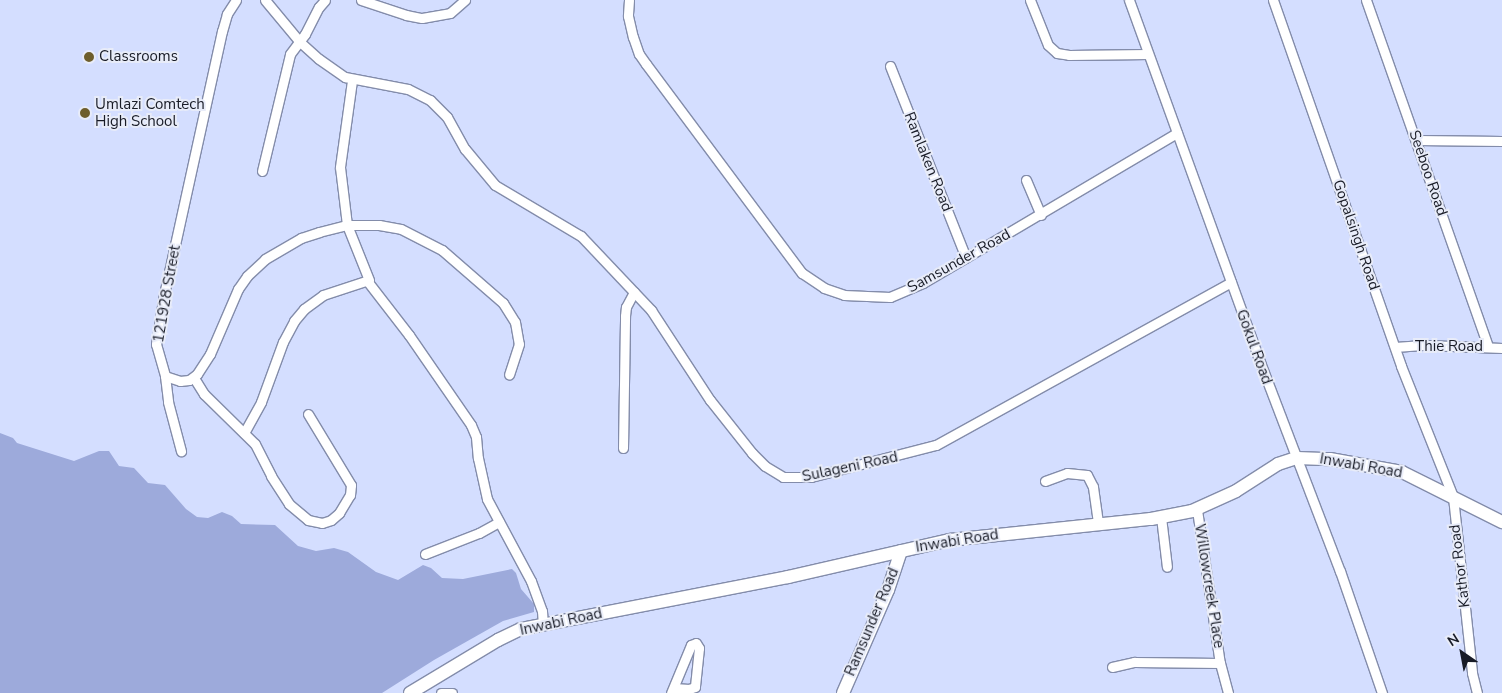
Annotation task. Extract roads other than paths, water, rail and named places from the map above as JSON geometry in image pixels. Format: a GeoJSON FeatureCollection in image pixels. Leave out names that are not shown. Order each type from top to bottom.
{"type":"FeatureCollection","features":[{"type":"Feature","properties":{"kind":"street","name":"121928 Street"},"geometry":{"type":"LineString","coordinates":[[181,450],[168,402],[165,376],[156,344],[163,300],[222,31],[227,14],[236,0]]}},
{"type":"Feature","properties":{"kind":"street"},"geometry":{"type":"LineString","coordinates":[[264,0],[300,42],[326,64],[352,80],[340,167],[347,225],[369,278],[368,282],[409,335],[471,426],[476,437],[484,489],[533,586],[542,611],[543,624]]}},
{"type":"Feature","properties":{"kind":"street"},"geometry":{"type":"LineString","coordinates":[[262,171],[290,54],[300,42],[319,7],[325,0]]}},
{"type":"Feature","properties":{"kind":"street"},"geometry":{"type":"LineString","coordinates":[[361,0],[406,15],[422,18],[450,13],[465,0]]}},
{"type":"Feature","properties":{"kind":"street","name":"Samsunder Road"},"geometry":{"type":"LineString","coordinates":[[629,0],[628,16],[633,37],[639,54],[650,70],[720,160],[755,211],[802,273],[813,282],[844,295],[890,297],[923,282],[1041,215],[1177,133]]}},
{"type":"Feature","properties":{"kind":"street"},"geometry":{"type":"LineString","coordinates":[[1030,0],[1048,45],[1057,53],[1069,55],[1148,54]]}},
{"type":"Feature","properties":{"kind":"street","name":"Gokul Road"},"geometry":{"type":"LineString","coordinates":[[1129,0],[1231,282],[1340,571],[1382,693]]}},
{"type":"Feature","properties":{"kind":"street","name":"Gopalsingh Road"},"geometry":{"type":"LineString","coordinates":[[1273,0],[1395,347],[1453,497]]}},
{"type":"Feature","properties":{"kind":"street","name":"Seeboo Road"},"geometry":{"type":"LineString","coordinates":[[1366,0],[1417,140],[1488,347]]}},
{"type":"Feature","properties":{"kind":"street","name":"Ramlaken Road"},"geometry":{"type":"LineString","coordinates":[[890,66],[966,258]]}},
{"type":"Feature","properties":{"kind":"street","name":"Sulageni Road"},"geometry":{"type":"LineString","coordinates":[[352,80],[408,90],[430,100],[447,117],[470,155],[495,185],[582,236],[651,310],[710,400],[752,453],[765,466],[783,477],[795,478],[840,470],[936,445],[1231,282]]}},
{"type":"Feature","properties":{"kind":"street"},"geometry":{"type":"LineString","coordinates":[[1417,140],[1502,141]]}},
{"type":"Feature","properties":{"kind":"street"},"geometry":{"type":"LineString","coordinates":[[1026,180],[1041,215]]}},
{"type":"Feature","properties":{"kind":"street"},"geometry":{"type":"LineString","coordinates":[[165,376],[180,381],[194,378],[210,354],[233,298],[247,276],[273,253],[301,238],[347,225],[390,226],[428,242],[451,257],[484,288],[503,302],[515,322],[520,344],[509,374]]}},
{"type":"Feature","properties":{"kind":"street"},"geometry":{"type":"LineString","coordinates":[[244,433],[260,402],[288,330],[299,315],[323,295],[368,282]]}},
{"type":"Feature","properties":{"kind":"street"},"geometry":{"type":"LineString","coordinates":[[623,448],[625,316],[626,307],[634,292]]}},
{"type":"Feature","properties":{"kind":"street","name":"Thie Road"},"geometry":{"type":"LineString","coordinates":[[1395,347],[1426,345],[1502,348]]}},
{"type":"Feature","properties":{"kind":"street"},"geometry":{"type":"LineString","coordinates":[[194,378],[204,394],[255,444],[270,476],[289,504],[308,520],[322,523],[331,520],[339,513],[350,495],[351,486],[308,414]]}},
{"type":"Feature","properties":{"kind":"street","name":"Inwabi Road"},"geometry":{"type":"LineString","coordinates":[[410,693],[509,634],[543,624],[788,577],[901,551],[978,536],[1161,517],[1197,510],[1243,487],[1278,464],[1297,458],[1330,459],[1389,468],[1436,488],[1502,522]]}},
{"type":"Feature","properties":{"kind":"street"},"geometry":{"type":"LineString","coordinates":[[1436,488],[1441,469]]}},
{"type":"Feature","properties":{"kind":"street"},"geometry":{"type":"LineString","coordinates":[[1045,481],[1067,473],[1087,475],[1094,487],[1098,524]]}},
{"type":"Feature","properties":{"kind":"street","name":"Kathor Road"},"geometry":{"type":"LineString","coordinates":[[1453,497],[1472,673],[1477,693]]}},
{"type":"Feature","properties":{"kind":"street","name":"Willowcreek Place"},"geometry":{"type":"LineString","coordinates":[[1197,510],[1220,663],[1228,693]]}},
{"type":"Feature","properties":{"kind":"street"},"geometry":{"type":"LineString","coordinates":[[1161,517],[1167,566]]}},
{"type":"Feature","properties":{"kind":"street"},"geometry":{"type":"LineString","coordinates":[[425,554],[478,533],[499,522]]}},
{"type":"Feature","properties":{"kind":"street","name":"Ramsunder Road"},"geometry":{"type":"LineString","coordinates":[[842,693],[888,590],[901,551]]}},
{"type":"Feature","properties":{"kind":"street"},"geometry":{"type":"LineString","coordinates":[[696,643],[699,648],[695,687],[672,690],[692,645],[696,643]]}},
{"type":"Feature","properties":{"kind":"street","name":"Willowcreek Place"},"geometry":{"type":"LineString","coordinates":[[1112,667],[1134,662],[1220,663]]}},
{"type":"Feature","properties":{"kind":"street"},"geometry":{"type":"LineString","coordinates":[[441,693],[452,693]]}},
{"type":"Feature","properties":{"kind":"place","name":"Classrooms"},"geometry":{"type":"Point","coordinates":[89,57]}},
{"type":"Feature","properties":{"kind":"place","name":"Umlazi Comtech High School"},"geometry":{"type":"Point","coordinates":[85,113]}}]}
